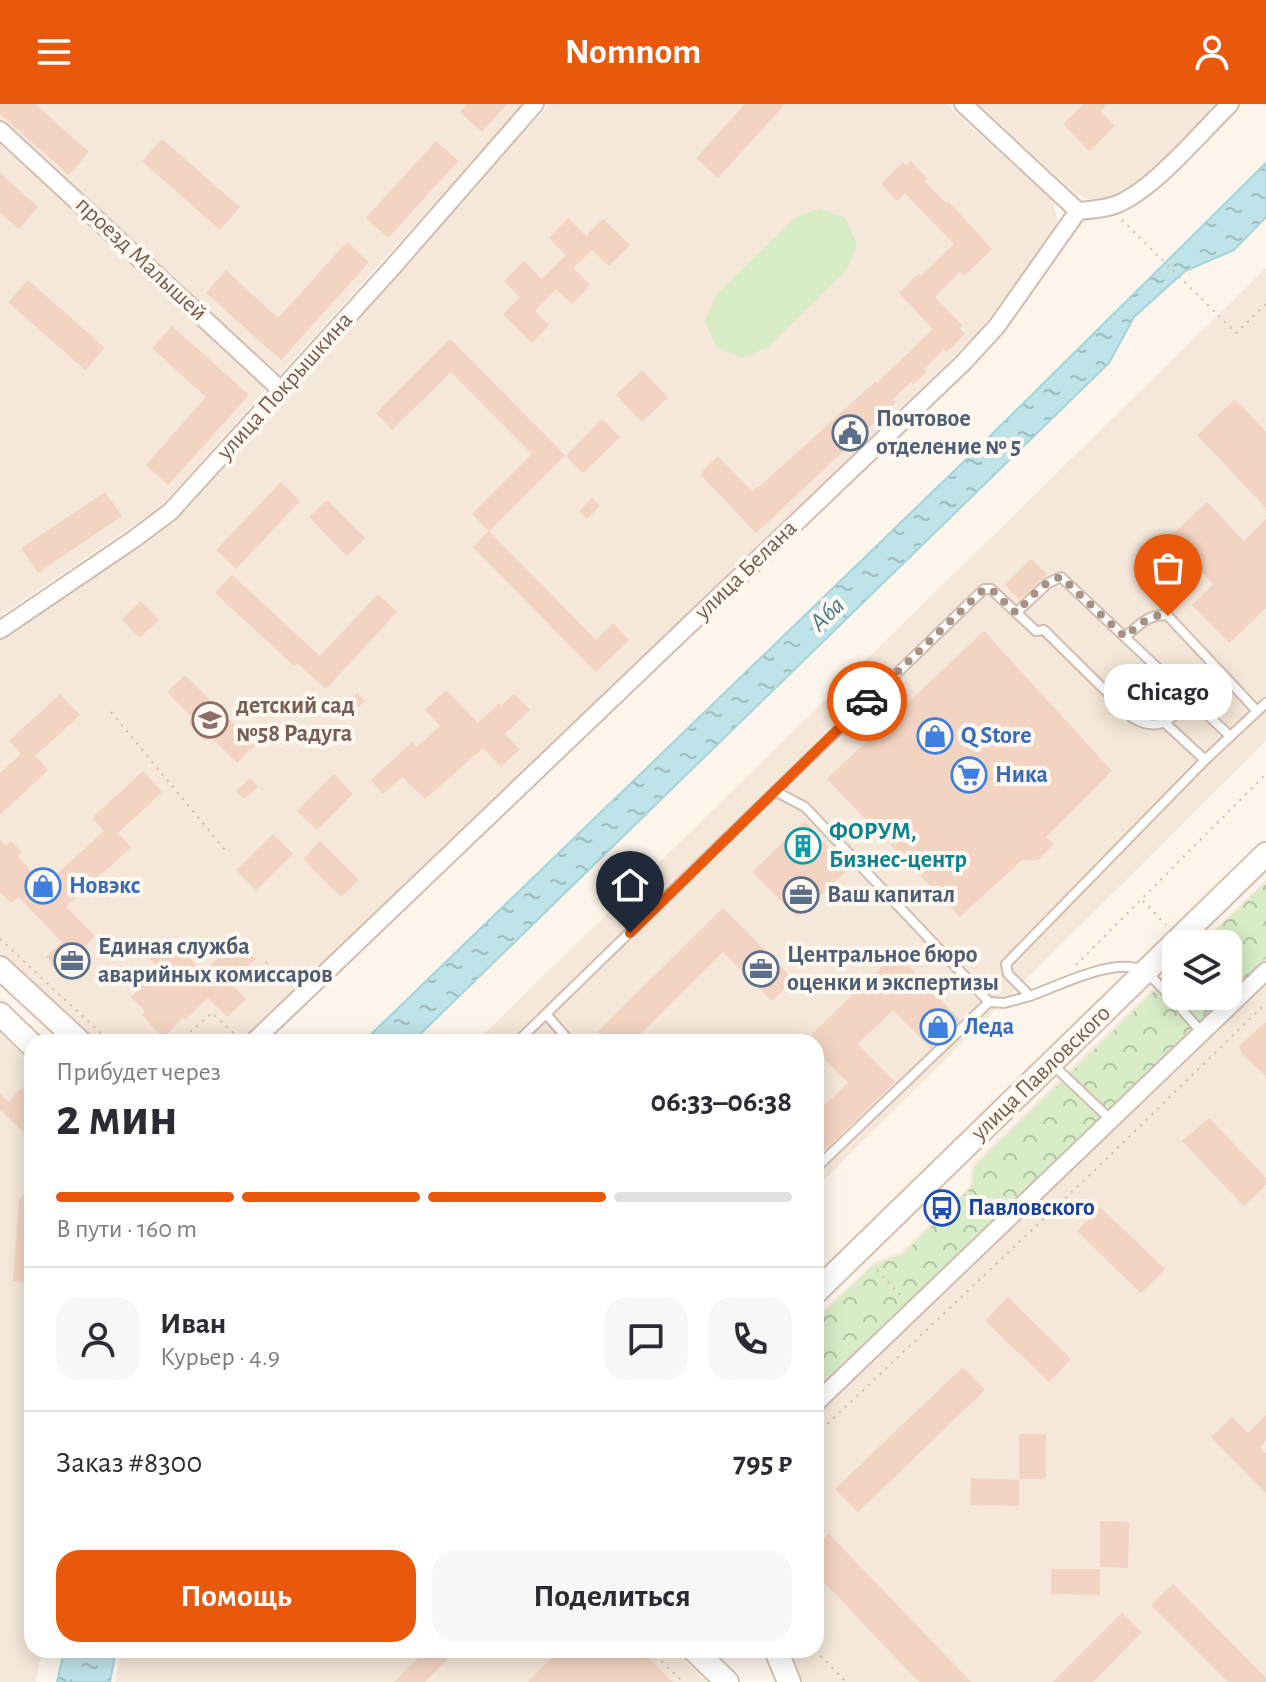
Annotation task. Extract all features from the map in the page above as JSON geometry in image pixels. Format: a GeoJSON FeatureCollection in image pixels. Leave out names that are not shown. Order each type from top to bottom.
{"type":"FeatureCollection","features":[{"type":"Feature","properties":{"kind":"main road","name":"улица Павловского"},"geometry":{"type":"LineString","coordinates":[[824,1284],[1266,854]]}},
{"type":"Feature","properties":{"kind":"main road"},"geometry":{"type":"LineString","coordinates":[[0,968],[71,1034]]}},
{"type":"Feature","properties":{"kind":"main road"},"geometry":{"type":"LineString","coordinates":[[0,1014],[24,1037]]}},
{"type":"Feature","properties":{"kind":"main road"},"geometry":{"type":"LineString","coordinates":[[702,1658],[727,1682]]}},
{"type":"Feature","properties":{"kind":"main road"},"geometry":{"type":"LineString","coordinates":[[779,1658],[789,1682]]}},
{"type":"Feature","properties":{"kind":"street","name":"улица Покрышкина"},"geometry":{"type":"LineString","coordinates":[[0,630],[170,512],[535,104]]}},
{"type":"Feature","properties":{"kind":"street"},"geometry":{"type":"LineString","coordinates":[[963,104],[1078,211],[1112,207],[1134,196],[1230,104]]}},
{"type":"Feature","properties":{"kind":"street","name":"проезд Малышей"},"geometry":{"type":"LineString","coordinates":[[0,130],[281,390]]}},
{"type":"Feature","properties":{"kind":"street","name":"улица Белана"},"geometry":{"type":"LineString","coordinates":[[261,1034],[963,363],[997,326],[1078,211]]}},
{"type":"Feature","properties":{"kind":"street"},"geometry":{"type":"LineString","coordinates":[[824,1395],[1266,971]]}},
{"type":"Feature","properties":{"kind":"lane"},"geometry":{"type":"LineString","coordinates":[[1016,613],[1048,583],[1061,577],[1230,736]]}},
{"type":"Feature","properties":{"kind":"lane"},"geometry":{"type":"LineString","coordinates":[[526,1034],[981,591],[991,589],[1036,631],[1044,630],[1133,718],[1146,725],[1165,723],[1191,700]]}},
{"type":"Feature","properties":{"kind":"lane"},"geometry":{"type":"LineString","coordinates":[[1125,637],[1150,617],[1159,614],[1168,616],[1257,711]]}},
{"type":"Feature","properties":{"kind":"lane"},"geometry":{"type":"LineString","coordinates":[[1030,996],[1008,974],[1006,964],[1011,956],[1205,760],[1266,703]]}},
{"type":"Feature","properties":{"kind":"lane"},"geometry":{"type":"LineString","coordinates":[[1165,723],[1205,760]]}},
{"type":"Feature","properties":{"kind":"lane"},"geometry":{"type":"LineString","coordinates":[[775,791],[805,807],[989,1002],[1004,1003],[1030,996],[1108,968],[1126,965],[1145,971],[1203,1033]]}},
{"type":"Feature","properties":{"kind":"lane"},"geometry":{"type":"LineString","coordinates":[[824,1160],[989,1002]]}},
{"type":"Feature","properties":{"kind":"lane"},"geometry":{"type":"LineString","coordinates":[[547,1015],[563,1034]]}},
{"type":"Feature","properties":{"kind":"lane"},"geometry":{"type":"LineString","coordinates":[[1051,1063],[1112,1121]]}},
{"type":"Feature","properties":{"kind":"path"},"geometry":{"type":"LineString","coordinates":[[1129,228],[1236,333],[1266,304]]}},
{"type":"Feature","properties":{"kind":"path"},"geometry":{"type":"LineString","coordinates":[[111,712],[226,851]]}},
{"type":"Feature","properties":{"kind":"path"},"geometry":{"type":"LineString","coordinates":[[1075,966],[1266,774]]}},
{"type":"Feature","properties":{"kind":"path"},"geometry":{"type":"LineString","coordinates":[[1143,900],[1167,926]]}},
{"type":"Feature","properties":{"kind":"path"},"geometry":{"type":"LineString","coordinates":[[0,939],[101,1034]]}},
{"type":"Feature","properties":{"kind":"path"},"geometry":{"type":"LineString","coordinates":[[242,985],[272,958]]}},
{"type":"Feature","properties":{"kind":"path"},"geometry":{"type":"LineString","coordinates":[[824,1427],[1266,1003]]}},
{"type":"Feature","properties":{"kind":"path"},"geometry":{"type":"LineString","coordinates":[[187,1034],[212,1013],[234,1034]]}},
{"type":"Feature","properties":{"kind":"path"},"geometry":{"type":"LineString","coordinates":[[135,1034],[138,1031]]}},
{"type":"Feature","properties":{"kind":"path"},"geometry":{"type":"LineString","coordinates":[[877,1270],[907,1302]]}},
{"type":"Feature","properties":{"kind":"path"},"geometry":{"type":"LineString","coordinates":[[658,1658],[683,1682]]}},
{"type":"Feature","properties":{"kind":"path"},"geometry":{"type":"LineString","coordinates":[[823,1658],[846,1682]]}},
{"type":"Feature","properties":{"kind":"shaded area"},"geometry":{"type":"Polygon","coordinates":[[[0,104],[524,104],[159,508],[0,616],[0,104]]]}},
{"type":"Feature","properties":{"kind":"shaded area"},"geometry":{"type":"Polygon","coordinates":[[[550,104],[946,104],[1053,201],[1058,224],[972,339],[254,1034],[88,1034],[0,952],[0,639],[129,554],[195,497],[550,104]]]}},
{"type":"Feature","properties":{"kind":"shaded area"},"geometry":{"type":"Polygon","coordinates":[[[978,104],[1222,104],[1147,178],[1108,199],[1088,199],[1074,192],[978,104]]]}},
{"type":"Feature","properties":{"kind":"shaded area"},"geometry":{"type":"Polygon","coordinates":[[[1266,268],[1266,741],[825,1179],[824,1034],[484,1034],[1266,268]]]}},
{"type":"Feature","properties":{"kind":"shaded area"},"geometry":{"type":"Polygon","coordinates":[[[1266,880],[1266,1682],[803,1682],[792,1658],[824,1658],[824,1310],[875,1262],[901,1252],[970,1186],[972,1165],[1162,980],[1162,1010],[1242,1010],[1242,930],[1214,930],[1266,880]]]}},
{"type":"Feature","properties":{"kind":"shaded area"},"geometry":{"type":"Polygon","coordinates":[[[0,1029],[24,1051],[24,1658],[40,1658],[36,1682],[0,1682],[0,1029]]]}},
{"type":"Feature","properties":{"kind":"shaded area"},"geometry":{"type":"Polygon","coordinates":[[[120,1658],[682,1658],[707,1682],[115,1682],[120,1658]]]}},
{"type":"Feature","properties":{"kind":"green space"},"geometry":{"type":"Polygon","coordinates":[[[820,208],[846,219],[857,245],[847,270],[768,347],[742,358],[716,347],[705,321],[716,295],[795,218],[820,208]]]}},
{"type":"Feature","properties":{"kind":"green space"},"geometry":{"type":"Polygon","coordinates":[[[1264,884],[1266,886],[1266,958],[1242,981],[1242,930],[1216,930],[1264,884]]]}},
{"type":"Feature","properties":{"kind":"green space"},"geometry":{"type":"Polygon","coordinates":[[[1162,984],[1162,1010],[1212,1010],[824,1383],[824,1313],[871,1267],[903,1254],[972,1187],[975,1166],[1162,984]]]}},
{"type":"Feature","properties":{"kind":"water","name":"Аба"},"geometry":{"type":"Polygon","coordinates":[[[1266,163],[1266,217],[1234,250],[1185,271],[1134,317],[1109,363],[420,1034],[371,1034],[982,444],[1266,163]]]}},
{"type":"Feature","properties":{"kind":"water"},"geometry":{"type":"Polygon","coordinates":[[[62,1658],[114,1658],[110,1682],[57,1682],[62,1658]]]}},
{"type":"Feature","properties":{"kind":"building"},"geometry":{"type":"Polygon","coordinates":[[[0,104],[35,104],[89,152],[69,175],[0,114],[0,104]]]}},
{"type":"Feature","properties":{"kind":"building"},"geometry":{"type":"Polygon","coordinates":[[[467,104],[507,104],[482,132],[460,112],[467,104]]]}},
{"type":"Feature","properties":{"kind":"building"},"geometry":{"type":"Polygon","coordinates":[[[745,104],[785,104],[718,178],[696,158],[745,104]]]}},
{"type":"Feature","properties":{"kind":"building"},"geometry":{"type":"Polygon","coordinates":[[[1084,104],[1108,104],[1100,111],[1115,126],[1089,151],[1063,124],[1084,104]]]}},
{"type":"Feature","properties":{"kind":"building"},"geometry":{"type":"Polygon","coordinates":[[[162,139],[240,207],[220,230],[142,161],[162,139]]]}},
{"type":"Feature","properties":{"kind":"building"},"geometry":{"type":"Polygon","coordinates":[[[436,141],[458,161],[388,238],[366,218],[436,141]]]}},
{"type":"Feature","properties":{"kind":"building"},"geometry":{"type":"Polygon","coordinates":[[[911,161],[927,178],[924,181],[946,203],[948,201],[992,249],[964,276],[960,272],[935,297],[962,325],[959,328],[965,334],[947,352],[944,349],[924,369],[926,372],[893,399],[896,402],[756,533],[700,474],[718,456],[752,491],[877,383],[933,329],[899,293],[954,244],[905,193],[897,201],[881,184],[903,162],[906,166],[911,161]]]}},
{"type":"Feature","properties":{"kind":"building"},"geometry":{"type":"Polygon","coordinates":[[[0,173],[38,207],[19,229],[0,213],[0,173]]]}},
{"type":"Feature","properties":{"kind":"building"},"geometry":{"type":"Polygon","coordinates":[[[568,218],[586,236],[603,219],[630,245],[609,266],[592,250],[573,268],[590,285],[572,304],[556,289],[535,311],[549,325],[532,343],[503,314],[520,297],[504,281],[524,261],[542,279],[566,255],[549,238],[568,218]]]}},
{"type":"Feature","properties":{"kind":"building"},"geometry":{"type":"Polygon","coordinates":[[[347,242],[369,262],[281,360],[206,293],[226,270],[278,318],[347,242]]]}},
{"type":"Feature","properties":{"kind":"building"},"geometry":{"type":"Polygon","coordinates":[[[28,280],[105,348],[85,370],[8,302],[28,280]]]}},
{"type":"Feature","properties":{"kind":"building"},"geometry":{"type":"Polygon","coordinates":[[[172,326],[249,395],[168,485],[146,465],[206,397],[152,348],[172,326]]]}},
{"type":"Feature","properties":{"kind":"building"},"geometry":{"type":"Polygon","coordinates":[[[450,339],[565,455],[489,531],[472,514],[532,454],[451,372],[392,430],[376,413],[450,339]]]}},
{"type":"Feature","properties":{"kind":"building"},"geometry":{"type":"Polygon","coordinates":[[[642,370],[668,397],[642,422],[616,395],[642,370]]]}},
{"type":"Feature","properties":{"kind":"building"},"geometry":{"type":"Polygon","coordinates":[[[1235,399],[1266,432],[1266,508],[1197,435],[1235,399]]]}},
{"type":"Feature","properties":{"kind":"building"},"geometry":{"type":"Polygon","coordinates":[[[602,419],[620,437],[583,473],[566,456],[602,419]]]}},
{"type":"Feature","properties":{"kind":"building"},"geometry":{"type":"Polygon","coordinates":[[[281,482],[300,501],[236,569],[216,550],[281,482]]]}},
{"type":"Feature","properties":{"kind":"building"},"geometry":{"type":"Polygon","coordinates":[[[105,492],[122,516],[38,573],[21,548],[105,492]]]}},
{"type":"Feature","properties":{"kind":"building"},"geometry":{"type":"Polygon","coordinates":[[[592,498],[600,506],[587,519],[579,511],[592,498]]]}},
{"type":"Feature","properties":{"kind":"building"},"geometry":{"type":"Polygon","coordinates":[[[327,500],[365,538],[347,556],[309,517],[327,500]]]}},
{"type":"Feature","properties":{"kind":"building"},"geometry":{"type":"Polygon","coordinates":[[[1207,502],[1244,541],[1266,519],[1266,608],[1229,643],[1192,605],[1213,584],[1169,538],[1207,502]]]}},
{"type":"Feature","properties":{"kind":"building"},"geometry":{"type":"Polygon","coordinates":[[[489,531],[596,640],[613,623],[629,640],[596,672],[473,547],[489,531]]]}},
{"type":"Feature","properties":{"kind":"building"},"geometry":{"type":"Polygon","coordinates":[[[1031,559],[1047,574],[1020,600],[1005,585],[1031,559]]]}},
{"type":"Feature","properties":{"kind":"building"},"geometry":{"type":"Polygon","coordinates":[[[232,575],[320,656],[378,594],[397,612],[326,689],[297,663],[294,666],[215,593],[232,575]]]}},
{"type":"Feature","properties":{"kind":"building"},"geometry":{"type":"Polygon","coordinates":[[[141,601],[159,620],[139,638],[122,619],[141,601]]]}},
{"type":"Feature","properties":{"kind":"building","name":"Ника"},"geometry":{"type":"Polygon","coordinates":[[[984,631],[1112,771],[1046,837],[1054,844],[1039,859],[1023,859],[960,917],[827,779],[984,631]]]}},
{"type":"Feature","properties":{"kind":"building","name":"детский сад №58 Радуга"},"geometry":{"type":"Polygon","coordinates":[[[185,675],[255,745],[237,763],[210,736],[206,741],[188,723],[193,718],[167,692],[185,675]]]}},
{"type":"Feature","properties":{"kind":"building"},"geometry":{"type":"Polygon","coordinates":[[[446,690],[478,723],[499,703],[501,706],[514,694],[530,710],[505,734],[520,749],[501,767],[483,748],[425,799],[402,777],[383,794],[371,780],[412,742],[417,747],[440,726],[425,710],[446,690]]]}},
{"type":"Feature","properties":{"kind":"building"},"geometry":{"type":"Polygon","coordinates":[[[357,693],[365,701],[351,714],[343,706],[357,693]]]}},
{"type":"Feature","properties":{"kind":"building"},"geometry":{"type":"Polygon","coordinates":[[[60,694],[80,715],[35,756],[48,770],[0,815],[0,773],[21,754],[9,741],[60,694]]]}},
{"type":"Feature","properties":{"kind":"building"},"geometry":{"type":"Polygon","coordinates":[[[143,771],[162,792],[118,833],[131,847],[66,907],[95,936],[59,971],[46,957],[62,942],[18,897],[11,903],[0,892],[0,840],[6,846],[11,841],[22,852],[17,856],[45,885],[104,831],[92,818],[143,771]]]}},
{"type":"Feature","properties":{"kind":"building"},"geometry":{"type":"Polygon","coordinates":[[[334,774],[353,794],[317,830],[297,811],[334,774]]]}},
{"type":"Feature","properties":{"kind":"building"},"geometry":{"type":"Polygon","coordinates":[[[250,778],[258,787],[244,799],[236,791],[250,778]]]}},
{"type":"Feature","properties":{"kind":"building","name":"ФОРУМ, Бизнес-центр"},"geometry":{"type":"Polygon","coordinates":[[[805,821],[848,870],[797,917],[752,872],[805,821]]]}},
{"type":"Feature","properties":{"kind":"building"},"geometry":{"type":"Polygon","coordinates":[[[273,834],[293,854],[256,890],[236,870],[273,834]]]}},
{"type":"Feature","properties":{"kind":"building"},"geometry":{"type":"Polygon","coordinates":[[[320,841],[359,880],[341,897],[303,859],[320,841]]]}},
{"type":"Feature","properties":{"kind":"building"},"geometry":{"type":"Polygon","coordinates":[[[723,908],[794,980],[772,1001],[723,952],[642,1034],[597,1032],[723,908]]]}},
{"type":"Feature","properties":{"kind":"building"},"geometry":{"type":"Polygon","coordinates":[[[171,939],[203,972],[240,943],[256,959],[231,983],[246,999],[227,1017],[208,998],[167,1034],[159,1034],[142,1015],[145,1011],[131,997],[159,968],[147,956],[154,949],[158,952],[171,939]]]}},
{"type":"Feature","properties":{"kind":"building"},"geometry":{"type":"Polygon","coordinates":[[[896,953],[960,1020],[931,1048],[893,1010],[858,1044],[895,1082],[824,1150],[824,1106],[848,1083],[824,1058],[824,1034],[812,1034],[896,953]]]}},
{"type":"Feature","properties":{"kind":"building"},"geometry":{"type":"Polygon","coordinates":[[[1266,1022],[1266,1076],[1242,1054],[1239,1046],[1266,1022]]]}},
{"type":"Feature","properties":{"kind":"building"},"geometry":{"type":"Polygon","coordinates":[[[22,1087],[24,1089],[24,1132],[0,1110],[0,1094],[9,1102],[22,1087]]]}},
{"type":"Feature","properties":{"kind":"building"},"geometry":{"type":"Polygon","coordinates":[[[1209,1118],[1266,1178],[1266,1185],[1244,1206],[1182,1141],[1209,1118]]]}},
{"type":"Feature","properties":{"kind":"building"},"geometry":{"type":"Polygon","coordinates":[[[24,1194],[24,1282],[13,1281],[19,1200],[24,1194]]]}},
{"type":"Feature","properties":{"kind":"building"},"geometry":{"type":"Polygon","coordinates":[[[1100,1207],[1165,1269],[1141,1293],[1077,1231],[1100,1207]]]}},
{"type":"Feature","properties":{"kind":"building"},"geometry":{"type":"Polygon","coordinates":[[[1008,1297],[1071,1359],[1049,1382],[985,1321],[1008,1297]]]}},
{"type":"Feature","properties":{"kind":"building"},"geometry":{"type":"Polygon","coordinates":[[[963,1367],[985,1390],[858,1512],[835,1489],[963,1367]]]}},
{"type":"Feature","properties":{"kind":"building"},"geometry":{"type":"Polygon","coordinates":[[[1266,1415],[1266,1441],[1260,1447],[1266,1453],[1266,1493],[1211,1437],[1232,1417],[1248,1433],[1266,1415]]]}},
{"type":"Feature","properties":{"kind":"building"},"geometry":{"type":"Polygon","coordinates":[[[1019,1434],[1046,1434],[1046,1479],[1019,1479],[1019,1434]]]}},
{"type":"Feature","properties":{"kind":"building"},"geometry":{"type":"Polygon","coordinates":[[[971,1478],[1019,1480],[1019,1506],[970,1505],[971,1478]]]}},
{"type":"Feature","properties":{"kind":"building"},"geometry":{"type":"Polygon","coordinates":[[[1100,1521],[1129,1522],[1128,1568],[1100,1567],[1100,1521]]]}},
{"type":"Feature","properties":{"kind":"building"},"geometry":{"type":"Polygon","coordinates":[[[829,1534],[971,1682],[919,1682],[824,1582],[824,1539],[829,1534]]]}},
{"type":"Feature","properties":{"kind":"building"},"geometry":{"type":"Polygon","coordinates":[[[1051,1569],[1100,1569],[1100,1595],[1051,1594],[1051,1569]]]}},
{"type":"Feature","properties":{"kind":"building"},"geometry":{"type":"Polygon","coordinates":[[[1173,1584],[1266,1678],[1266,1682],[1228,1682],[1151,1605],[1173,1584]]]}},
{"type":"Feature","properties":{"kind":"building"},"geometry":{"type":"Polygon","coordinates":[[[1122,1613],[1142,1632],[1093,1682],[1053,1682],[1122,1613]]]}},
{"type":"Feature","properties":{"kind":"building"},"geometry":{"type":"Polygon","coordinates":[[[418,1658],[449,1658],[425,1682],[394,1682],[418,1658]]]}},
{"type":"Feature","properties":{"kind":"building"},"geometry":{"type":"Polygon","coordinates":[[[551,1658],[649,1658],[673,1682],[528,1682],[551,1658]]]}},
{"type":"Feature","properties":{"kind":"way so far"},"geometry":{"type":"LineString","coordinates":[[867,701],[984,589],[991,589],[1016,613],[1048,583],[1061,577],[1125,637],[1150,617],[1159,614],[1168,616]]}},
{"type":"Feature","properties":{"kind":"place","name":"Почтовое отделение № 5"},"geometry":{"type":"Point","coordinates":[850,433]}},
{"type":"Feature","properties":{"kind":"place","name":"Chicago"},"geometry":{"type":"Point","coordinates":[1168,616]}},
{"type":"Feature","properties":{"kind":"place","name":"детский сад №58 Радуга"},"geometry":{"type":"Point","coordinates":[210,720]}},
{"type":"Feature","properties":{"kind":"place","name":"Q Store"},"geometry":{"type":"Point","coordinates":[935,736]}},
{"type":"Feature","properties":{"kind":"place","name":"Ника"},"geometry":{"type":"Point","coordinates":[969,775]}},
{"type":"Feature","properties":{"kind":"place","name":"ФОРУМ, Бизнес-центр"},"geometry":{"type":"Point","coordinates":[803,846]}},
{"type":"Feature","properties":{"kind":"place","name":"Новэкс"},"geometry":{"type":"Point","coordinates":[43,886]}},
{"type":"Feature","properties":{"kind":"place","name":"Ваш капитал"},"geometry":{"type":"Point","coordinates":[801,895]}},
{"type":"Feature","properties":{"kind":"place","name":"Единая служба аварийных комиссаров"},"geometry":{"type":"Point","coordinates":[72,961]}},
{"type":"Feature","properties":{"kind":"place","name":"Центральное бюро оценки и экспертизы"},"geometry":{"type":"Point","coordinates":[761,969]}},
{"type":"Feature","properties":{"kind":"place","name":"Леда"},"geometry":{"type":"Point","coordinates":[938,1027]}},
{"type":"Feature","properties":{"kind":"place","name":"Павловского"},"geometry":{"type":"Point","coordinates":[942,1208]}},
{"type":"Feature","properties":{"kind":"route"},"geometry":{"type":"LineString","coordinates":[[630,933],[867,701]]}}]}
